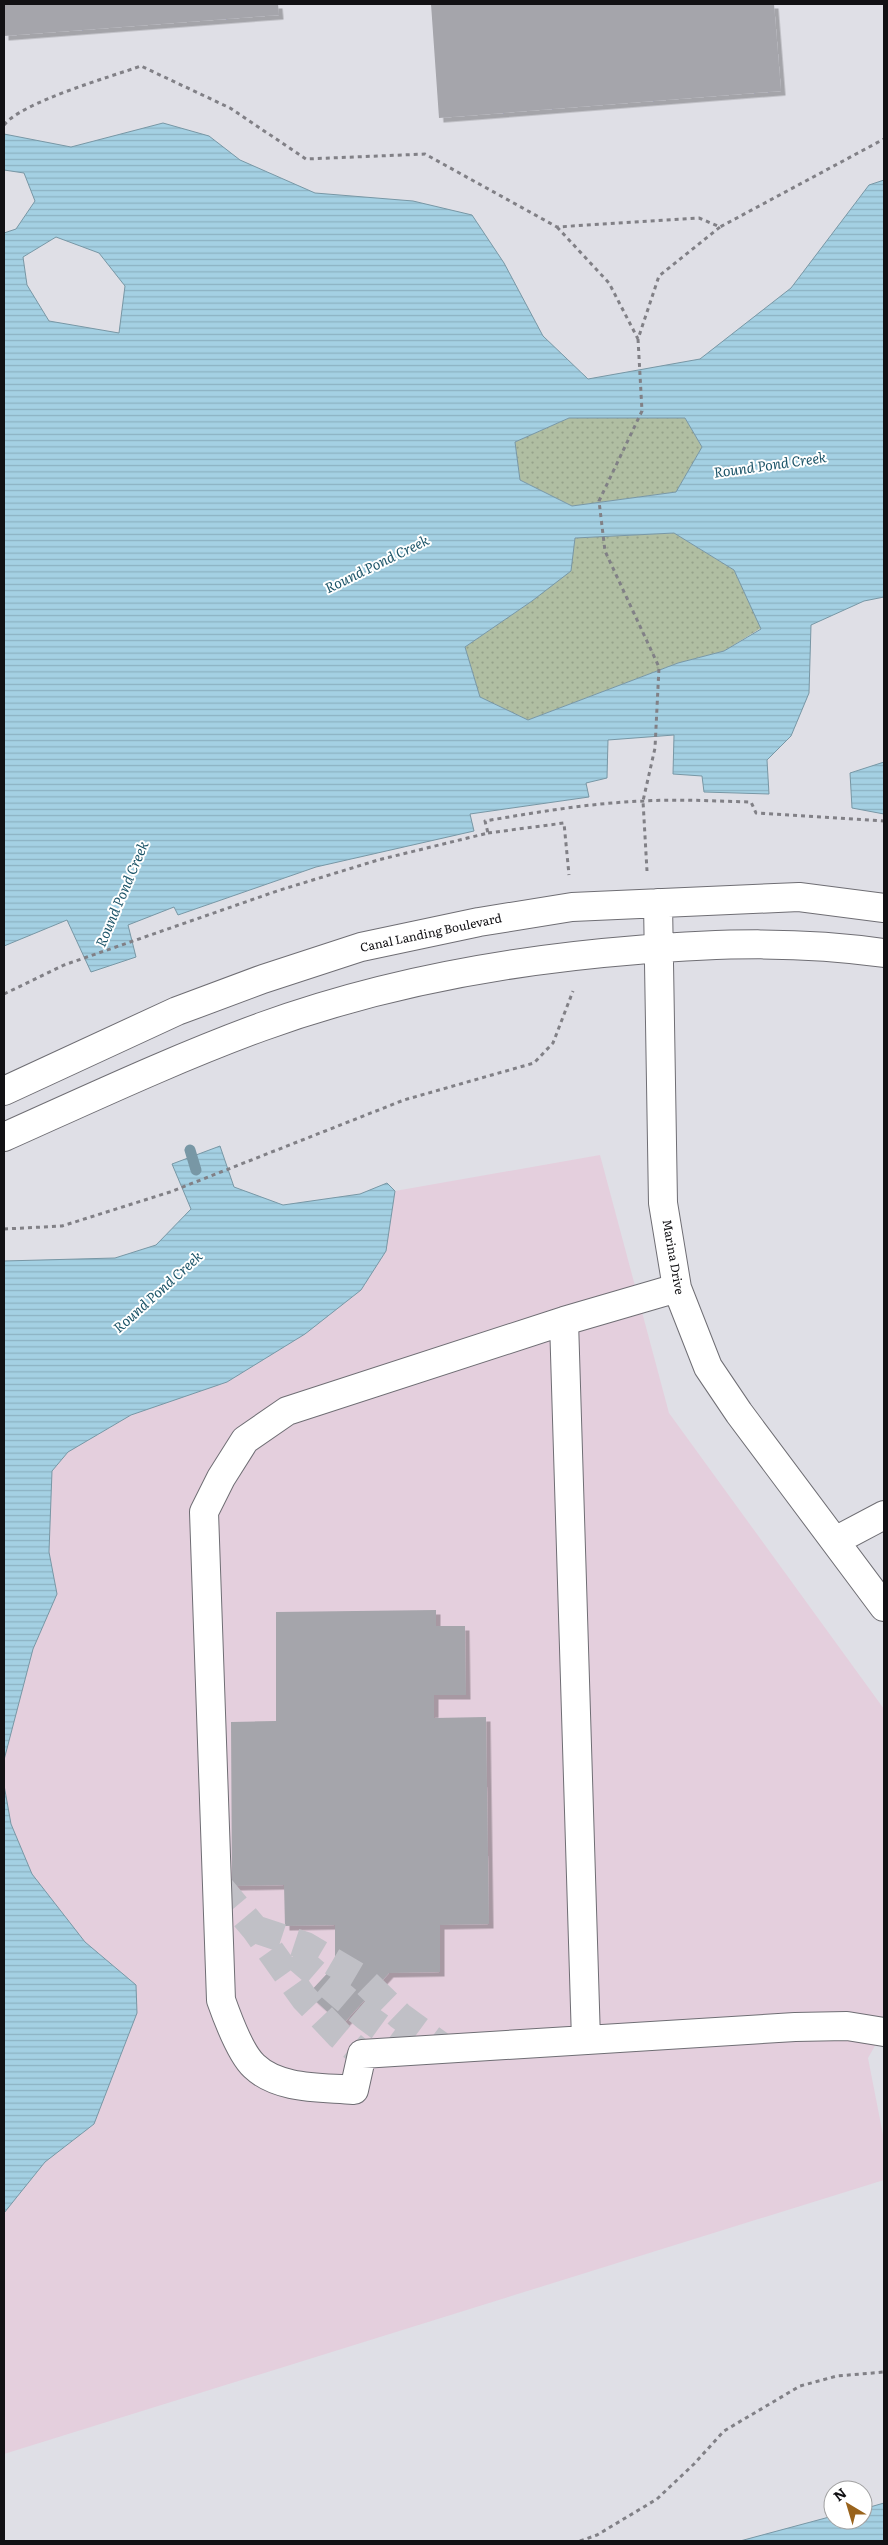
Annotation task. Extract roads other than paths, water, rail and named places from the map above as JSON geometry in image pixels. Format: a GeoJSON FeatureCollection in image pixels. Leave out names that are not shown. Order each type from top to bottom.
{"type":"FeatureCollection","features":[{"type":"Feature","properties":{"kind":"street","name":"Canal Landing Boulevard"},"geometry":{"type":"LineString","coordinates":[[4,1091],[177,1011],[263,979],[361,948],[479,922],[553,910],[798,897],[884,908]]}},
{"type":"Feature","properties":{"kind":"street","name":"Marina Drive"},"geometry":{"type":"LineString","coordinates":[[658,903],[663,1204],[676,1288],[708,1367],[739,1413],[884,1607]]}},
{"type":"Feature","properties":{"kind":"street"},"geometry":{"type":"LineString","coordinates":[[4,1137],[136,1078],[262,1027],[364,996],[483,968],[576,955],[751,943],[845,947],[884,953]]}},
{"type":"Feature","properties":{"kind":"street"},"geometry":{"type":"LineString","coordinates":[[676,1288],[564,1321],[287,1411],[245,1440],[221,1478],[204,1512],[220,2000],[232,2028],[253,2066],[276,2080],[307,2086],[354,2090],[362,2054],[795,2027],[848,2026],[884,2032]]}},
{"type":"Feature","properties":{"kind":"street"},"geometry":{"type":"LineString","coordinates":[[564,1321],[586,2040]]}},
{"type":"Feature","properties":{"kind":"street"},"geometry":{"type":"LineString","coordinates":[[835,1541],[884,1515]]}},
{"type":"Feature","properties":{"kind":"water"},"geometry":{"type":"Polygon","coordinates":[[[163,123],[209,136],[240,160],[315,193],[413,201],[472,215],[504,263],[543,336],[588,379],[700,359],[791,288],[869,185],[884,180],[884,597],[864,601],[811,625],[809,693],[791,736],[767,760],[769,794],[704,792],[702,776],[673,774],[674,735],[608,740],[607,778],[586,783],[589,797],[470,814],[474,831],[316,867],[178,915],[174,907],[128,925],[136,957],[91,972],[67,920],[4,946],[4,233],[16,229],[35,201],[24,173],[4,170],[4,134],[71,147],[163,123]],[[56,237],[23,257],[27,285],[49,321],[119,333],[125,286],[99,253],[56,237]],[[569,418],[515,442],[520,480],[572,506],[676,492],[702,447],[685,418],[569,418]],[[674,533],[575,538],[571,571],[532,601],[465,647],[480,697],[528,720],[678,663],[724,651],[761,629],[734,570],[674,533]]]}},
{"type":"Feature","properties":{"kind":"water"},"geometry":{"type":"Polygon","coordinates":[[[884,762],[884,814],[852,808],[850,773],[884,762]]]}},
{"type":"Feature","properties":{"kind":"water"},"geometry":{"type":"Polygon","coordinates":[[[220,1146],[234,1187],[283,1205],[360,1194],[387,1183],[395,1191],[386,1251],[361,1290],[305,1334],[227,1382],[131,1415],[68,1452],[52,1471],[49,1552],[57,1594],[33,1649],[4,1760],[4,1261],[115,1258],[156,1245],[191,1209],[172,1164],[220,1146]]]}},
{"type":"Feature","properties":{"kind":"water"},"geometry":{"type":"Polygon","coordinates":[[[4,1785],[11,1824],[32,1874],[85,1942],[136,1985],[137,2013],[94,2124],[45,2162],[4,2213],[4,1785]]]}},
{"type":"Feature","properties":{"kind":"water"},"geometry":{"type":"Polygon","coordinates":[[[884,2503],[884,2541],[740,2541],[823,2519],[823,2530],[873,2530],[873,2506],[884,2503]]]}},
{"type":"Feature","properties":{"kind":"waterway","name":"Round Pond Creek"},"geometry":{"type":"LineString","coordinates":[[190,1150],[196,1170]]}},
{"type":"Feature","properties":{"kind":"tunnel"},"geometry":{"type":"LineString","coordinates":[[218,1885],[255,1929],[304,1998],[340,2036],[362,2054]]}},
{"type":"Feature","properties":{"kind":"tunnel"},"geometry":{"type":"LineString","coordinates":[[255,1929],[306,1946],[362,1979],[400,2016],[444,2048]]}},
{"type":"Feature","properties":{"kind":"tunnel"},"geometry":{"type":"LineString","coordinates":[[294,1955],[365,2016],[413,2051]]}}]}
